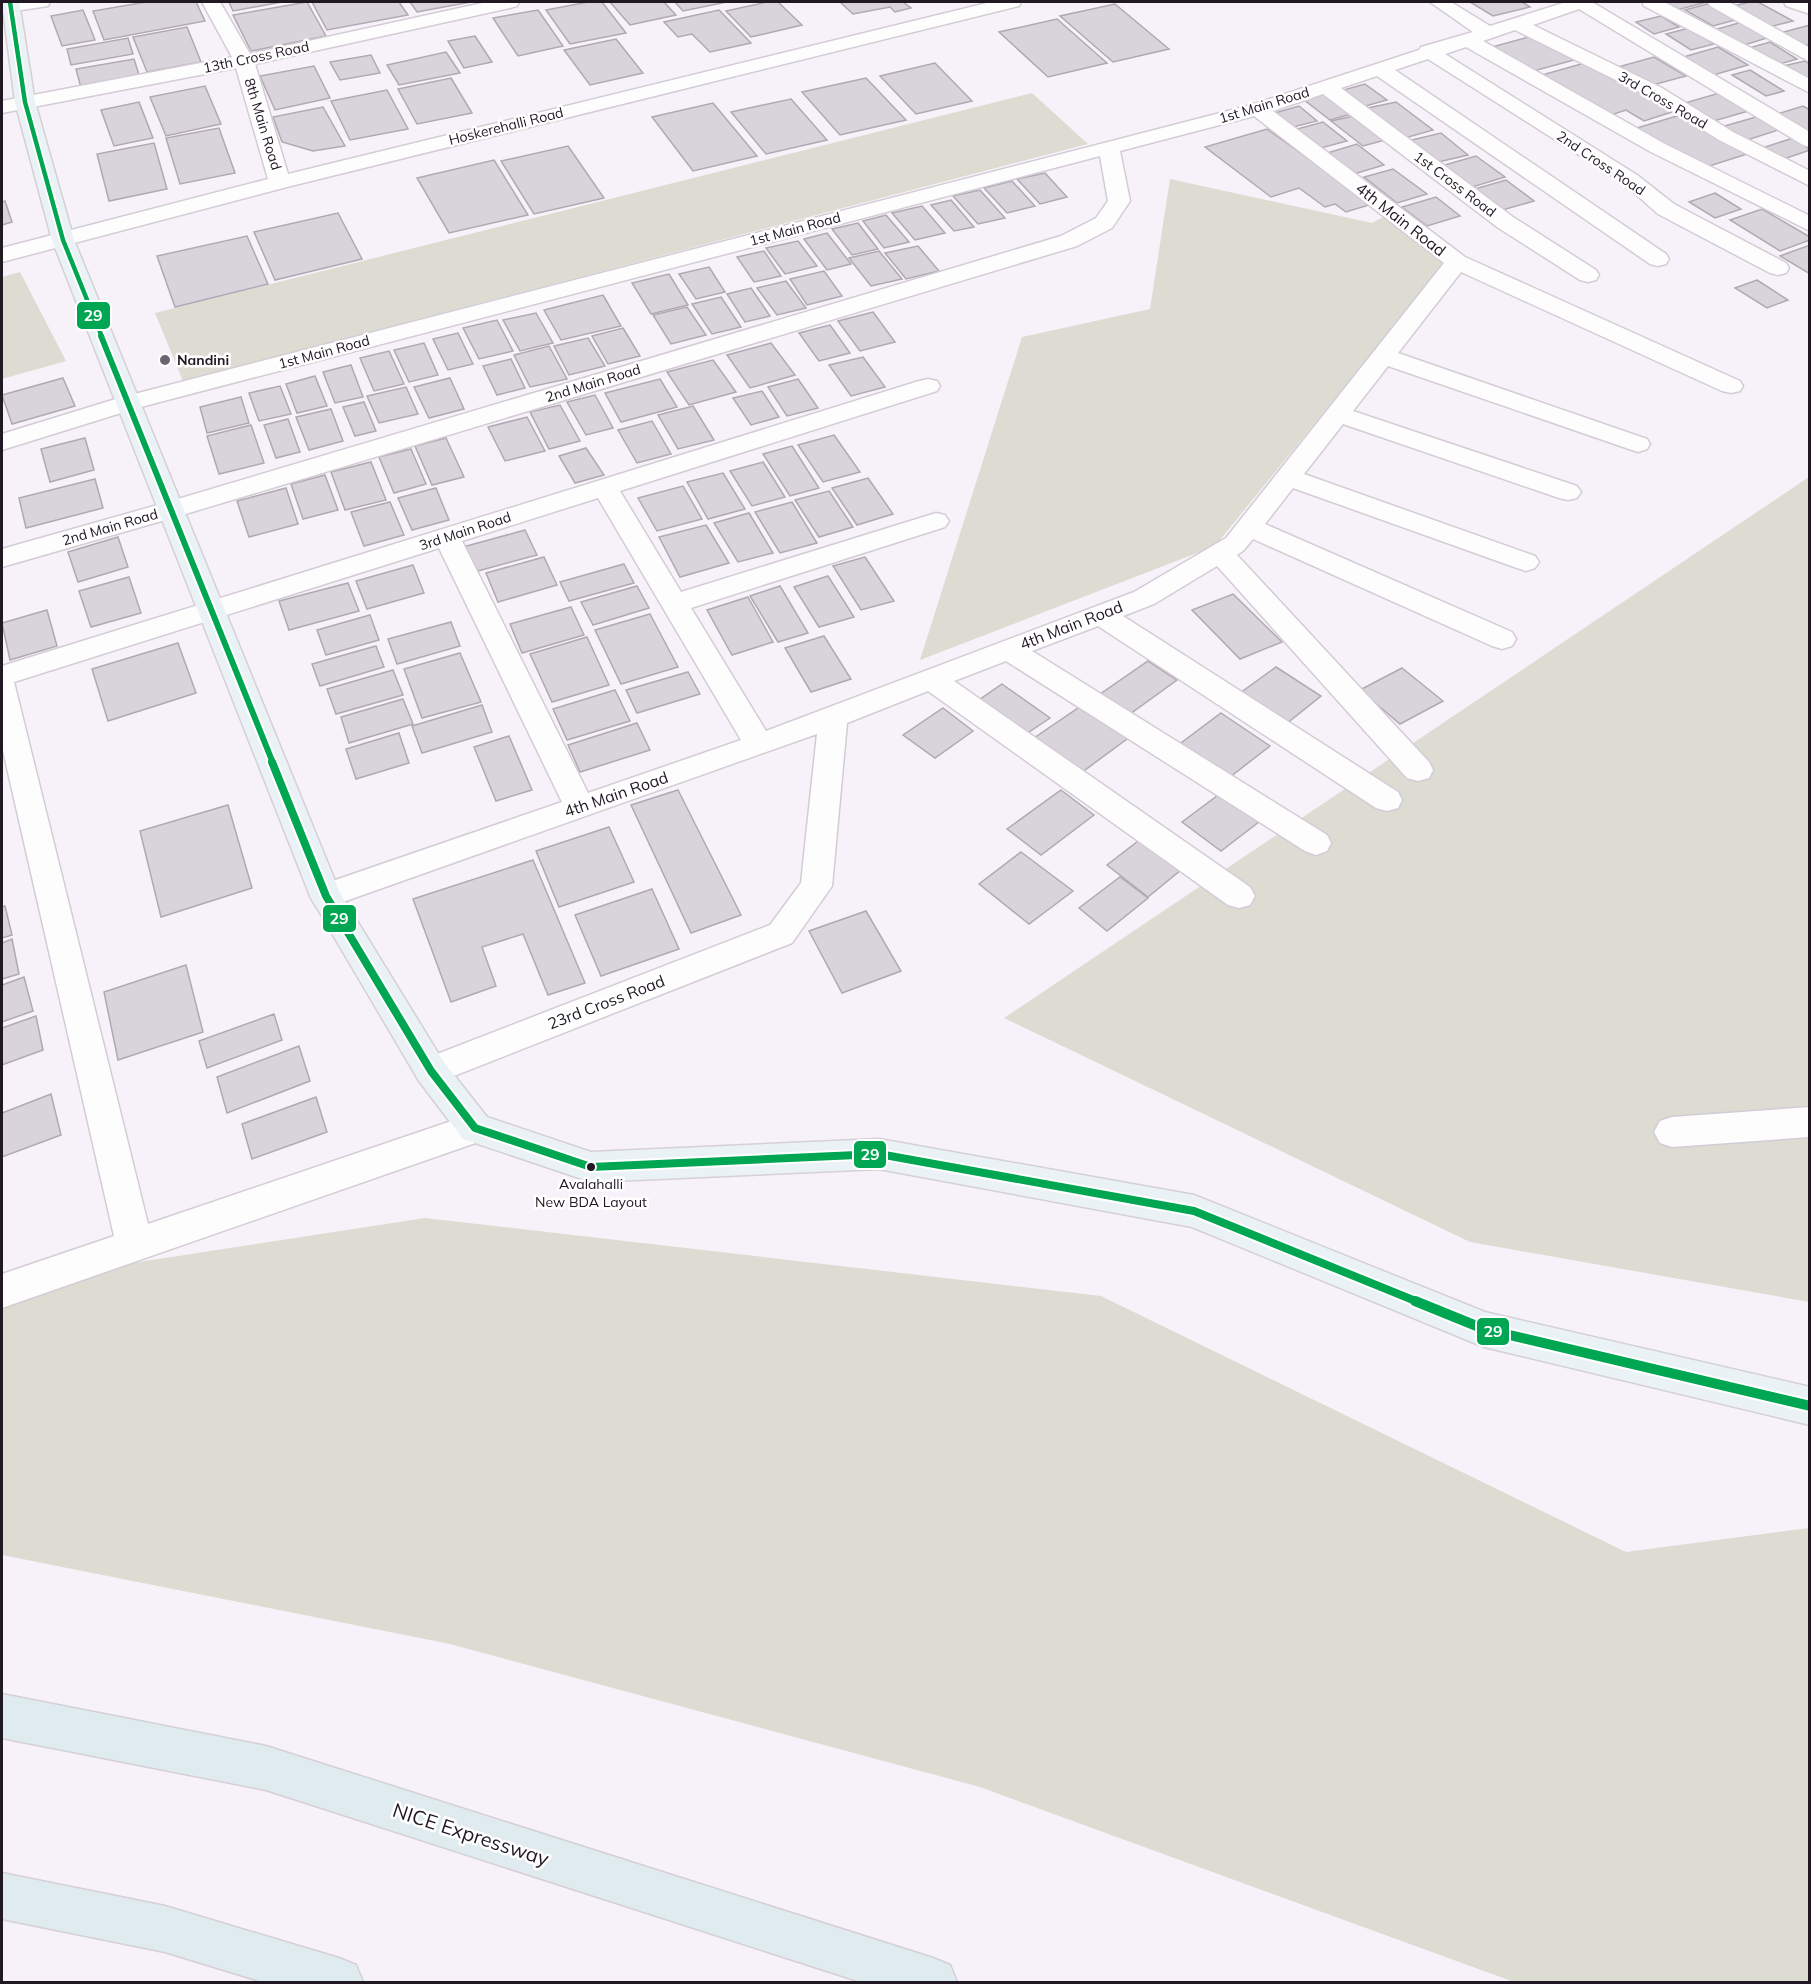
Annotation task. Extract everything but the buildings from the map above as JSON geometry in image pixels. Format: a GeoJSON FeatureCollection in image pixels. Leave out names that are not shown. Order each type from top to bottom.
{"type":"FeatureCollection","features":[{"type":"Feature","properties":{"kind":"highway","name":"NICE Expressway"},"geometry":{"type":"LineString","coordinates":[[2,1716],[266,1768],[933,1983]]}},
{"type":"Feature","properties":{"kind":"highway"},"geometry":{"type":"LineString","coordinates":[[2,1896],[165,1929],[339,1983]]}},
{"type":"Feature","properties":{"kind":"main road"},"geometry":{"type":"LineString","coordinates":[[8,5],[25,102],[63,240],[326,896],[431,1071],[476,1128],[591,1167],[879,1154],[1194,1211],[1484,1329],[1809,1406]]}},
{"type":"Feature","properties":{"kind":"street"},"geometry":{"type":"LineString","coordinates":[[8,5],[41,2]]}},
{"type":"Feature","properties":{"kind":"street","name":"8th Main Road"},"geometry":{"type":"LineString","coordinates":[[211,2],[244,61],[280,182]]}},
{"type":"Feature","properties":{"kind":"street","name":"13th Cross Road"},"geometry":{"type":"LineString","coordinates":[[2,107],[244,61],[510,2]]}},
{"type":"Feature","properties":{"kind":"street","name":"Hoskerehalli Road"},"geometry":{"type":"LineString","coordinates":[[2,255],[280,182],[1012,2]]}},
{"type":"Feature","properties":{"kind":"street"},"geometry":{"type":"LineString","coordinates":[[1439,2],[1476,36],[1658,148],[1809,225]]}},
{"type":"Feature","properties":{"kind":"street"},"geometry":{"type":"LineString","coordinates":[[1582,2],[1809,141]]}},
{"type":"Feature","properties":{"kind":"street","name":"1st Main Road"},"geometry":{"type":"LineString","coordinates":[[2,442],[128,403],[1258,109],[1582,2]]}},
{"type":"Feature","properties":{"kind":"street"},"geometry":{"type":"LineString","coordinates":[[1651,2],[1809,87]]}},
{"type":"Feature","properties":{"kind":"street"},"geometry":{"type":"LineString","coordinates":[[1717,2],[1809,56]]}},
{"type":"Feature","properties":{"kind":"street"},"geometry":{"type":"LineString","coordinates":[[1793,2],[1809,9]]}},
{"type":"Feature","properties":{"kind":"street","name":"3rd Cross Road"},"geometry":{"type":"LineString","coordinates":[[1515,23],[1654,92],[1726,136],[1809,180]]}},
{"type":"Feature","properties":{"kind":"street","name":"2nd Cross Road"},"geometry":{"type":"LineString","coordinates":[[1428,51],[1630,179],[1666,209],[1778,268]]}},
{"type":"Feature","properties":{"kind":"street"},"geometry":{"type":"LineString","coordinates":[[1378,68],[1658,259]]}},
{"type":"Feature","properties":{"kind":"street","name":"1st Cross Road"},"geometry":{"type":"LineString","coordinates":[[1325,86],[1505,222],[1588,275]]}},
{"type":"Feature","properties":{"kind":"street","name":"4th Main Road"},"geometry":{"type":"LineString","coordinates":[[326,896],[759,745],[1144,598],[1235,544],[1457,262],[1258,109]]}},
{"type":"Feature","properties":{"kind":"street","name":"2nd Main Road"},"geometry":{"type":"LineString","coordinates":[[2,558],[171,510],[1069,241],[1104,223],[1119,201],[1109,147]]}},
{"type":"Feature","properties":{"kind":"street"},"geometry":{"type":"LineString","coordinates":[[1457,262],[1731,386]]}},
{"type":"Feature","properties":{"kind":"street"},"geometry":{"type":"LineString","coordinates":[[1383,356],[1638,444]]}},
{"type":"Feature","properties":{"kind":"street","name":"3rd Main Road"},"geometry":{"type":"LineString","coordinates":[[2,676],[928,386]]}},
{"type":"Feature","properties":{"kind":"street"},"geometry":{"type":"LineString","coordinates":[[1338,414],[1568,492]]}},
{"type":"Feature","properties":{"kind":"street"},"geometry":{"type":"LineString","coordinates":[[1287,477],[1526,562]]}},
{"type":"Feature","properties":{"kind":"street"},"geometry":{"type":"LineString","coordinates":[[604,486],[759,745]]}},
{"type":"Feature","properties":{"kind":"street"},"geometry":{"type":"LineString","coordinates":[[673,604],[936,521]]}},
{"type":"Feature","properties":{"kind":"street"},"geometry":{"type":"LineString","coordinates":[[1249,527],[1502,639]]}},
{"type":"Feature","properties":{"kind":"street"},"geometry":{"type":"LineString","coordinates":[[447,537],[579,806]]}},
{"type":"Feature","properties":{"kind":"street"},"geometry":{"type":"LineString","coordinates":[[1220,553],[1418,770]]}},
{"type":"Feature","properties":{"kind":"street"},"geometry":{"type":"LineString","coordinates":[[1100,614],[1387,800]]}},
{"type":"Feature","properties":{"kind":"street"},"geometry":{"type":"LineString","coordinates":[[1008,650],[1316,843]]}},
{"type":"Feature","properties":{"kind":"street"},"geometry":{"type":"LineString","coordinates":[[931,679],[1239,896]]}},
{"type":"Feature","properties":{"kind":"street"},"geometry":{"type":"LineString","coordinates":[[2,686],[135,1245]]}},
{"type":"Feature","properties":{"kind":"street","name":"23rd Cross Road"},"geometry":{"type":"LineString","coordinates":[[431,1071],[781,934],[816,886],[833,717]]}},
{"type":"Feature","properties":{"kind":"street"},"geometry":{"type":"LineString","coordinates":[[1672,1132],[1809,1122]]}},
{"type":"Feature","properties":{"kind":"street"},"geometry":{"type":"LineString","coordinates":[[2,1291],[476,1128]]}},
{"type":"Feature","properties":{"kind":"shaded area"},"geometry":{"type":"Polygon","coordinates":[[[1032,93],[1088,144],[183,381],[155,313],[1032,93]]]}},
{"type":"Feature","properties":{"kind":"shaded area"},"geometry":{"type":"Polygon","coordinates":[[[1170,179],[1372,223],[1389,214],[1446,262],[1215,546],[920,660],[1022,337],[1150,309],[1170,179]]]}},
{"type":"Feature","properties":{"kind":"shaded area"},"geometry":{"type":"Polygon","coordinates":[[[20,272],[66,361],[2,379],[2,277],[20,272]]]}},
{"type":"Feature","properties":{"kind":"shaded area"},"geometry":{"type":"Polygon","coordinates":[[[1809,477],[1809,1302],[1470,1242],[1004,1018],[1809,477]]]}},
{"type":"Feature","properties":{"kind":"shaded area"},"geometry":{"type":"Polygon","coordinates":[[[425,1218],[1101,1296],[1626,1552],[1809,1528],[1809,1982],[1514,1982],[980,1787],[450,1644],[2,1555],[2,1283],[425,1218]]]}},
{"type":"Feature","properties":{"kind":"transit line","name":"29"},"geometry":{"type":"LineString","coordinates":[[10,2],[25,102],[63,240],[326,896],[431,1071],[475,1128],[591,1167],[879,1154],[1194,1211],[1484,1329],[1810,1406]]}},
{"type":"Feature","properties":{"kind":"place","name":"Nandini"},"geometry":{"type":"Point","coordinates":[165,360]}},
{"type":"Feature","properties":{"kind":"place","name":"Avalahalli New BDA Layout"},"geometry":{"type":"Point","coordinates":[591,1167]}}]}
